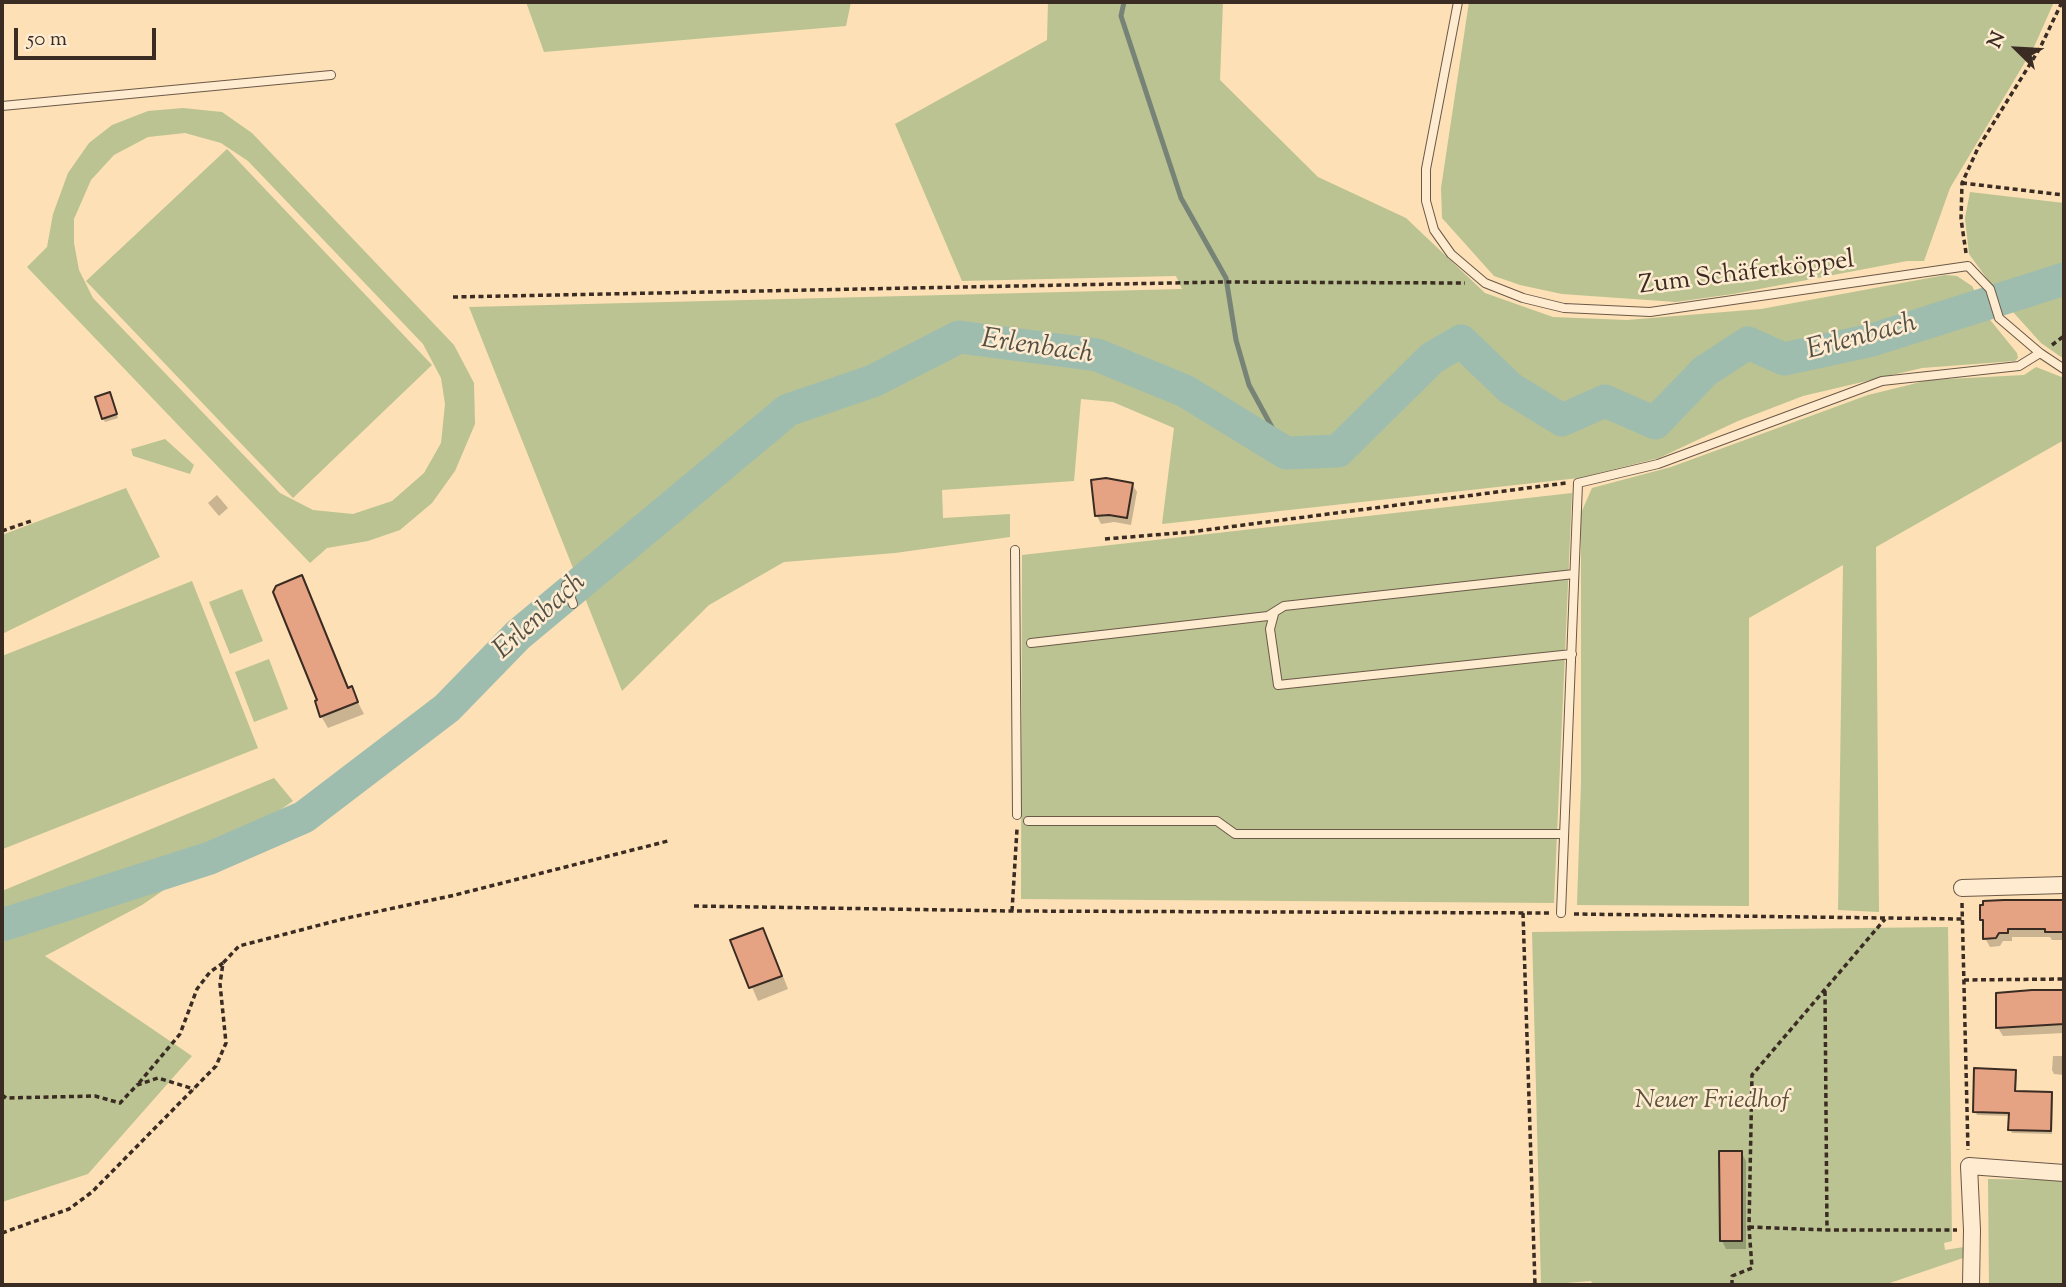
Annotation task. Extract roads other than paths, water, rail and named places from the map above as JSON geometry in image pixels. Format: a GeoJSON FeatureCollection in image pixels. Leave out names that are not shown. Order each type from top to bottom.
{"type":"FeatureCollection","features":[{"type":"Feature","properties":{"kind":"street"},"geometry":{"type":"LineString","coordinates":[[1962,888],[2064,885]]}},
{"type":"Feature","properties":{"kind":"street"},"geometry":{"type":"LineString","coordinates":[[1971,1285],[1969,1167],[2064,1173]]}},
{"type":"Feature","properties":{"kind":"lane","name":"Zum Schäferköppel"},"geometry":{"type":"LineString","coordinates":[[1458,2],[1426,169],[1426,201],[1434,230],[1451,254],[1485,283],[1523,298],[1563,308],[1650,312],[1968,266],[1990,289],[1999,318],[2040,353]]}},
{"type":"Feature","properties":{"kind":"lane"},"geometry":{"type":"LineString","coordinates":[[2,106],[331,75]]}},
{"type":"Feature","properties":{"kind":"lane"},"geometry":{"type":"LineString","coordinates":[[1561,913],[1578,482],[1658,464],[1882,381],[2019,366],[2040,353],[2064,369]]}},
{"type":"Feature","properties":{"kind":"lane"},"geometry":{"type":"LineString","coordinates":[[1015,550],[1017,815]]}},
{"type":"Feature","properties":{"kind":"lane"},"geometry":{"type":"LineString","coordinates":[[1031,643],[1274,614],[1284,606],[1574,574]]}},
{"type":"Feature","properties":{"kind":"lane"},"geometry":{"type":"LineString","coordinates":[[566,585],[573,604]]}},
{"type":"Feature","properties":{"kind":"lane"},"geometry":{"type":"LineString","coordinates":[[1274,614],[1270,629],[1278,684],[1572,654]]}},
{"type":"Feature","properties":{"kind":"lane"},"geometry":{"type":"LineString","coordinates":[[1028,821],[1217,821],[1236,834],[1564,834]]}},
{"type":"Feature","properties":{"kind":"waterway"},"geometry":{"type":"LineString","coordinates":[[1124,2],[1121,16],[1181,198],[1226,278],[1236,340],[1249,385],[1286,453]]}},
{"type":"Feature","properties":{"kind":"waterway","name":"Erlenbach"},"geometry":{"type":"LineString","coordinates":[[2,925],[210,858],[304,817],[447,708],[518,635],[788,410],[873,381],[959,337],[1097,355],[1185,391],[1286,453],[1338,451],[1432,358],[1461,341],[1510,388],[1562,420],[1605,401],[1655,423],[1705,371],[1748,343],[1784,359],[1872,340],[2064,279]]}},
{"type":"Feature","properties":{"kind":"park label","name":"Neuer Friedhof"},"geometry":{"type":"Point","coordinates":[1712,1103]}}]}
